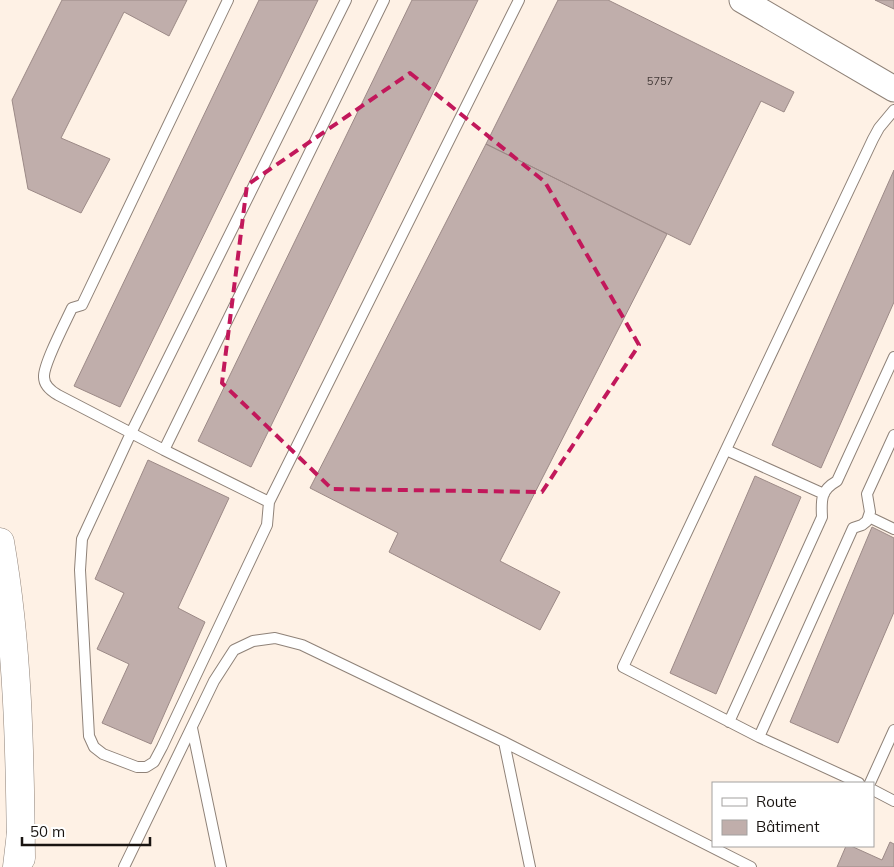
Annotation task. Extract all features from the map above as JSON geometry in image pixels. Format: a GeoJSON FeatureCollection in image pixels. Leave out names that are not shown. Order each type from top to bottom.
{"type":"FeatureCollection","features":[{"type":"Feature","properties":{"kind":"main road"},"geometry":{"type":"LineString","coordinates":[[0,542],[16,682],[21,867]]}},
{"type":"Feature","properties":{"kind":"main road"},"geometry":{"type":"LineString","coordinates":[[17,867],[21,833]]}},
{"type":"Feature","properties":{"kind":"street"},"geometry":{"type":"LineString","coordinates":[[742,0],[894,89]]}},
{"type":"Feature","properties":{"kind":"lane"},"geometry":{"type":"LineString","coordinates":[[228,0],[82,305],[72,308],[47,365],[44,378],[49,390],[58,396],[270,502]]}},
{"type":"Feature","properties":{"kind":"lane"},"geometry":{"type":"LineString","coordinates":[[346,0],[82,539],[80,570],[89,736],[94,747],[103,754],[137,768],[146,767],[154,762],[162,747],[266,525],[270,502],[519,0]]}},
{"type":"Feature","properties":{"kind":"lane"},"geometry":{"type":"LineString","coordinates":[[164,450],[384,0]]}},
{"type":"Feature","properties":{"kind":"lane"},"geometry":{"type":"LineString","coordinates":[[857,782],[759,737],[623,667],[873,139],[894,110]]}},
{"type":"Feature","properties":{"kind":"lane"},"geometry":{"type":"LineString","coordinates":[[729,722],[822,517],[821,504],[824,494],[828,486],[838,481],[894,357]]}},
{"type":"Feature","properties":{"kind":"lane"},"geometry":{"type":"LineString","coordinates":[[759,737],[853,528],[862,525],[868,520],[870,512],[867,494],[894,435]]}},
{"type":"Feature","properties":{"kind":"lane"},"geometry":{"type":"LineString","coordinates":[[726,450],[824,494]]}},
{"type":"Feature","properties":{"kind":"lane"},"geometry":{"type":"LineString","coordinates":[[868,517],[894,529]]}},
{"type":"Feature","properties":{"kind":"lane"},"geometry":{"type":"LineString","coordinates":[[124,867],[214,681],[234,650],[253,641],[275,638],[302,645],[504,742],[751,867]]}},
{"type":"Feature","properties":{"kind":"lane"},"geometry":{"type":"LineString","coordinates":[[192,728],[221,867]]}},
{"type":"Feature","properties":{"kind":"lane"},"geometry":{"type":"LineString","coordinates":[[870,782],[894,730]]}},
{"type":"Feature","properties":{"kind":"lane"},"geometry":{"type":"LineString","coordinates":[[504,742],[530,867]]}},
{"type":"Feature","properties":{"kind":"lane"},"geometry":{"type":"LineString","coordinates":[[874,791],[894,801]]}},
{"type":"Feature","properties":{"kind":"highlighted area"},"geometry":{"type":"Polygon","coordinates":[[[410,73],[545,182],[639,345],[542,492],[332,489],[222,383],[247,185],[410,73]]]}},
{"type":"Feature","properties":{"kind":"building"},"geometry":{"type":"Polygon","coordinates":[[[62,0],[187,0],[169,36],[124,12],[61,138],[110,159],[81,213],[28,189],[12,100],[62,0]]]}},
{"type":"Feature","properties":{"kind":"building"},"geometry":{"type":"Polygon","coordinates":[[[259,0],[318,0],[120,407],[74,386],[259,0]]]}},
{"type":"Feature","properties":{"kind":"building"},"geometry":{"type":"Polygon","coordinates":[[[412,0],[478,0],[251,467],[198,441],[412,0]]]}},
{"type":"Feature","properties":{"kind":"building"},"geometry":{"type":"Polygon","coordinates":[[[558,0],[608,0],[794,92],[784,112],[761,101],[690,245],[486,144],[558,0]]]}},
{"type":"Feature","properties":{"kind":"building"},"geometry":{"type":"Polygon","coordinates":[[[875,0],[894,0],[894,9],[875,0]]]}},
{"type":"Feature","properties":{"kind":"building"},"geometry":{"type":"Polygon","coordinates":[[[486,144],[667,234],[500,561],[560,592],[540,630],[389,552],[398,533],[310,488],[486,144]]]}},
{"type":"Feature","properties":{"kind":"building"},"geometry":{"type":"Polygon","coordinates":[[[894,170],[894,302],[821,468],[772,445],[894,170]]]}},
{"type":"Feature","properties":{"kind":"building"},"geometry":{"type":"Polygon","coordinates":[[[148,460],[229,498],[178,608],[205,622],[151,744],[102,723],[129,664],[97,649],[124,593],[95,579],[148,460]]]}},
{"type":"Feature","properties":{"kind":"building"},"geometry":{"type":"Polygon","coordinates":[[[755,476],[801,497],[716,694],[670,673],[755,476]]]}},
{"type":"Feature","properties":{"kind":"building"},"geometry":{"type":"Polygon","coordinates":[[[872,527],[894,538],[894,612],[838,743],[790,722],[872,527]]]}},
{"type":"Feature","properties":{"kind":"building"},"geometry":{"type":"Polygon","coordinates":[[[890,842],[894,844],[894,867],[837,867],[846,847],[853,847],[882,860],[890,842]]]}}]}
